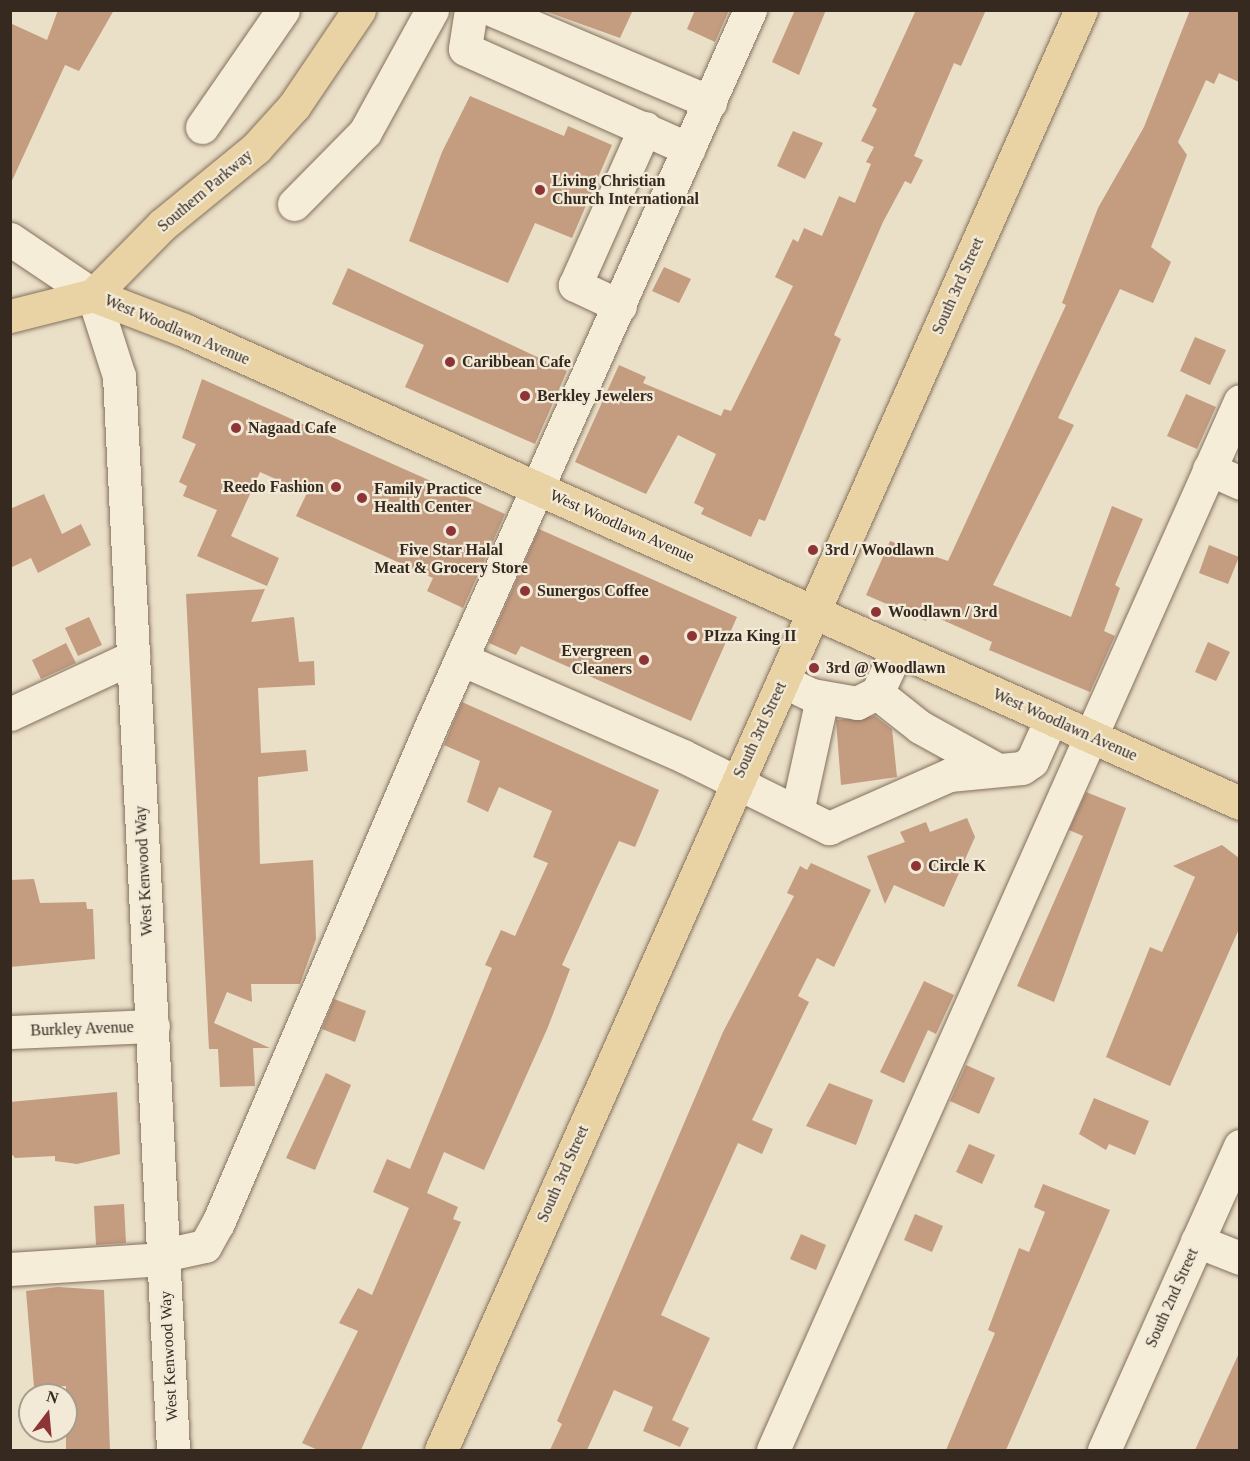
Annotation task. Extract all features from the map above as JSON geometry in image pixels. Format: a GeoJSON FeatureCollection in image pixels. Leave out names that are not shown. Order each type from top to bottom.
{"type":"FeatureCollection","features":[{"type":"Feature","properties":{"kind":"main road","name":"Southern Parkway"},"geometry":{"type":"LineString","coordinates":[[93,295],[162,225],[256,148],[294,106],[359,10]]}},
{"type":"Feature","properties":{"kind":"main road","name":"South 3rd Street"},"geometry":{"type":"LineString","coordinates":[[441,1450],[1081,10]]}},
{"type":"Feature","properties":{"kind":"main road"},"geometry":{"type":"LineString","coordinates":[[10,316],[93,295]]}},
{"type":"Feature","properties":{"kind":"main road","name":"West Woodlawn Avenue"},"geometry":{"type":"LineString","coordinates":[[93,295],[538,488],[1239,802]]}},
{"type":"Feature","properties":{"kind":"street"},"geometry":{"type":"LineString","coordinates":[[202,127],[283,10]]}},
{"type":"Feature","properties":{"kind":"street"},"geometry":{"type":"LineString","coordinates":[[294,204],[365,132],[432,10]]}},
{"type":"Feature","properties":{"kind":"street"},"geometry":{"type":"LineString","coordinates":[[471,10],[465,49],[689,149]]}},
{"type":"Feature","properties":{"kind":"street"},"geometry":{"type":"LineString","coordinates":[[493,10],[710,102]]}},
{"type":"Feature","properties":{"kind":"street"},"geometry":{"type":"LineString","coordinates":[[10,1269],[164,1257],[205,1246],[218,1223],[461,658],[620,306],[750,10]]}},
{"type":"Feature","properties":{"kind":"street"},"geometry":{"type":"LineString","coordinates":[[620,306],[575,285],[645,128]]}},
{"type":"Feature","properties":{"kind":"street","name":"West Woodlawn Avenue"},"geometry":{"type":"LineString","coordinates":[[10,239],[93,295]]}},
{"type":"Feature","properties":{"kind":"street","name":"West Kenwood Way"},"geometry":{"type":"LineString","coordinates":[[93,295],[118,375],[173,1450]]}},
{"type":"Feature","properties":{"kind":"street"},"geometry":{"type":"LineString","coordinates":[[773,1450],[1239,401]]}},
{"type":"Feature","properties":{"kind":"street"},"geometry":{"type":"LineString","coordinates":[[1209,469],[1239,483]]}},
{"type":"Feature","properties":{"kind":"street"},"geometry":{"type":"LineString","coordinates":[[783,681],[822,698],[857,703],[877,693],[897,650]]}},
{"type":"Feature","properties":{"kind":"street"},"geometry":{"type":"LineString","coordinates":[[10,714],[133,657]]}},
{"type":"Feature","properties":{"kind":"street"},"geometry":{"type":"LineString","coordinates":[[461,658],[736,782],[830,828],[919,785],[1032,761],[1052,719]]}},
{"type":"Feature","properties":{"kind":"street"},"geometry":{"type":"LineString","coordinates":[[877,693],[920,727],[998,770]]}},
{"type":"Feature","properties":{"kind":"street"},"geometry":{"type":"LineString","coordinates":[[797,812],[822,698]]}},
{"type":"Feature","properties":{"kind":"street","name":"Burkley Avenue"},"geometry":{"type":"LineString","coordinates":[[10,1032],[153,1026]]}},
{"type":"Feature","properties":{"kind":"street","name":"South 2nd Street"},"geometry":{"type":"LineString","coordinates":[[1104,1450],[1239,1146]]}},
{"type":"Feature","properties":{"kind":"street"},"geometry":{"type":"LineString","coordinates":[[1197,1241],[1239,1258]]}},
{"type":"Feature","properties":{"kind":"building"},"geometry":{"type":"Polygon","coordinates":[[[58,10],[114,10],[79,71],[65,65],[10,185],[10,23],[47,40],[58,10]]]}},
{"type":"Feature","properties":{"kind":"building"},"geometry":{"type":"Polygon","coordinates":[[[542,10],[633,10],[620,38],[542,10]]]}},
{"type":"Feature","properties":{"kind":"building"},"geometry":{"type":"Polygon","coordinates":[[[695,10],[729,10],[715,42],[687,29],[695,10]]]}},
{"type":"Feature","properties":{"kind":"building"},"geometry":{"type":"Polygon","coordinates":[[[795,10],[826,10],[799,75],[772,62],[795,10]]]}},
{"type":"Feature","properties":{"kind":"building"},"geometry":{"type":"Polygon","coordinates":[[[916,10],[986,10],[961,66],[954,63],[914,156],[923,160],[911,184],[905,181],[883,222],[834,335],[841,339],[765,521],[759,519],[751,537],[701,514],[704,508],[694,503],[716,454],[678,435],[646,494],[575,462],[619,365],[646,377],[643,383],[721,416],[724,409],[731,411],[793,286],[775,277],[793,239],[798,242],[804,228],[822,236],[839,196],[855,203],[871,164],[866,162],[874,147],[861,141],[877,109],[872,106],[916,10]]]}},
{"type":"Feature","properties":{"kind":"building"},"geometry":{"type":"Polygon","coordinates":[[[1190,10],[1239,10],[1239,82],[1219,73],[1214,84],[1206,80],[1178,142],[1187,155],[1151,247],[1171,262],[1153,303],[1120,289],[1058,418],[1074,425],[993,585],[1071,617],[1112,506],[1143,519],[1115,585],[1120,588],[1104,631],[1115,636],[1090,692],[989,650],[992,642],[929,614],[926,621],[866,595],[890,541],[948,561],[1066,305],[1062,303],[1098,208],[1144,127],[1190,10]]]}},
{"type":"Feature","properties":{"kind":"building","name":"Living Christian Church International"},"geometry":{"type":"Polygon","coordinates":[[[470,96],[564,136],[568,126],[612,145],[572,238],[535,223],[508,283],[409,241],[442,152],[470,96]]]}},
{"type":"Feature","properties":{"kind":"building"},"geometry":{"type":"Polygon","coordinates":[[[793,131],[823,143],[805,179],[777,166],[793,131]]]}},
{"type":"Feature","properties":{"kind":"building"},"geometry":{"type":"Polygon","coordinates":[[[664,267],[691,279],[679,303],[652,291],[664,267]]]}},
{"type":"Feature","properties":{"kind":"building"},"geometry":{"type":"Polygon","coordinates":[[[348,268],[567,371],[535,444],[405,387],[424,345],[332,304],[348,268]]]}},
{"type":"Feature","properties":{"kind":"building"},"geometry":{"type":"Polygon","coordinates":[[[1195,337],[1226,350],[1210,385],[1180,371],[1195,337]]]}},
{"type":"Feature","properties":{"kind":"building"},"geometry":{"type":"Polygon","coordinates":[[[202,379],[505,514],[463,608],[427,591],[433,578],[296,516],[307,493],[260,472],[231,536],[279,558],[267,586],[197,556],[217,510],[183,496],[187,486],[179,482],[196,444],[182,438],[202,379]]]}},
{"type":"Feature","properties":{"kind":"building"},"geometry":{"type":"Polygon","coordinates":[[[1186,394],[1216,407],[1197,449],[1167,436],[1186,394]]]}},
{"type":"Feature","properties":{"kind":"building"},"geometry":{"type":"Polygon","coordinates":[[[44,494],[62,534],[81,524],[91,545],[38,573],[31,558],[10,568],[10,509],[44,494]]]}},
{"type":"Feature","properties":{"kind":"building"},"geometry":{"type":"Polygon","coordinates":[[[539,529],[737,617],[691,721],[521,646],[516,655],[489,643],[539,529]]]}},
{"type":"Feature","properties":{"kind":"building"},"geometry":{"type":"Polygon","coordinates":[[[1209,545],[1239,557],[1228,584],[1199,573],[1209,545]]]}},
{"type":"Feature","properties":{"kind":"building"},"geometry":{"type":"Polygon","coordinates":[[[265,589],[251,622],[294,617],[299,662],[314,661],[315,685],[258,688],[261,753],[306,750],[308,771],[258,777],[260,864],[313,860],[316,939],[300,984],[251,984],[252,1002],[227,992],[214,1023],[270,1048],[253,1048],[255,1086],[220,1087],[218,1049],[209,1049],[186,594],[265,589]]]}},
{"type":"Feature","properties":{"kind":"building"},"geometry":{"type":"Polygon","coordinates":[[[89,617],[102,645],[78,656],[65,628],[89,617]]]}},
{"type":"Feature","properties":{"kind":"building"},"geometry":{"type":"Polygon","coordinates":[[[1208,642],[1230,652],[1216,681],[1195,672],[1208,642]]]}},
{"type":"Feature","properties":{"kind":"building"},"geometry":{"type":"Polygon","coordinates":[[[66,643],[76,663],[41,679],[32,660],[66,643]]]}},
{"type":"Feature","properties":{"kind":"building"},"geometry":{"type":"Polygon","coordinates":[[[462,702],[659,790],[635,847],[619,841],[597,888],[562,965],[570,969],[548,1027],[484,1170],[444,1152],[427,1193],[458,1207],[453,1219],[461,1222],[361,1450],[318,1450],[302,1443],[358,1331],[339,1323],[358,1288],[372,1295],[409,1208],[373,1192],[387,1159],[410,1169],[492,968],[485,965],[501,930],[515,936],[548,863],[533,857],[552,811],[499,787],[488,812],[467,802],[480,761],[444,745],[462,702]]]}},
{"type":"Feature","properties":{"kind":"building"},"geometry":{"type":"Polygon","coordinates":[[[875,716],[892,729],[897,777],[841,785],[836,720],[875,716]]]}},
{"type":"Feature","properties":{"kind":"building"},"geometry":{"type":"Polygon","coordinates":[[[1086,792],[1126,808],[1054,1002],[1017,986],[1083,836],[1069,830],[1086,792]]]}},
{"type":"Feature","properties":{"kind":"building","name":"Circle K"},"geometry":{"type":"Polygon","coordinates":[[[967,818],[975,837],[944,907],[894,885],[885,904],[867,856],[905,842],[900,832],[926,822],[930,832],[967,818]]]}},
{"type":"Feature","properties":{"kind":"building"},"geometry":{"type":"Polygon","coordinates":[[[1222,845],[1239,858],[1239,929],[1170,1086],[1106,1057],[1150,947],[1162,952],[1195,877],[1173,866],[1222,845]]]}},
{"type":"Feature","properties":{"kind":"building"},"geometry":{"type":"Polygon","coordinates":[[[811,863],[871,890],[834,967],[817,958],[798,996],[809,1002],[752,1120],[773,1129],[762,1154],[738,1143],[661,1315],[710,1338],[672,1420],[689,1428],[680,1447],[643,1431],[653,1407],[614,1390],[587,1450],[550,1450],[562,1424],[557,1421],[723,1032],[794,896],[787,893],[800,866],[807,870],[811,863]]]}},
{"type":"Feature","properties":{"kind":"building"},"geometry":{"type":"Polygon","coordinates":[[[34,879],[40,903],[86,902],[87,909],[93,909],[95,959],[10,967],[10,880],[34,879]]]}},
{"type":"Feature","properties":{"kind":"building"},"geometry":{"type":"Polygon","coordinates":[[[924,981],[954,995],[936,1034],[928,1030],[904,1083],[880,1072],[924,981]]]}},
{"type":"Feature","properties":{"kind":"building"},"geometry":{"type":"Polygon","coordinates":[[[334,999],[366,1011],[355,1042],[322,1029],[334,999]]]}},
{"type":"Feature","properties":{"kind":"building"},"geometry":{"type":"Polygon","coordinates":[[[966,1065],[995,1078],[979,1114],[950,1101],[966,1065]]]}},
{"type":"Feature","properties":{"kind":"building"},"geometry":{"type":"Polygon","coordinates":[[[326,1073],[351,1085],[315,1170],[286,1158],[326,1073]]]}},
{"type":"Feature","properties":{"kind":"building"},"geometry":{"type":"Polygon","coordinates":[[[829,1083],[873,1100],[856,1145],[806,1126],[829,1083]]]}},
{"type":"Feature","properties":{"kind":"building"},"geometry":{"type":"Polygon","coordinates":[[[117,1092],[120,1154],[77,1164],[55,1161],[55,1156],[15,1158],[10,1152],[10,1102],[117,1092]]]}},
{"type":"Feature","properties":{"kind":"building"},"geometry":{"type":"Polygon","coordinates":[[[1094,1098],[1149,1121],[1135,1155],[1109,1144],[1106,1150],[1079,1134],[1094,1098]]]}},
{"type":"Feature","properties":{"kind":"building"},"geometry":{"type":"Polygon","coordinates":[[[969,1144],[995,1155],[982,1184],[956,1172],[969,1144]]]}},
{"type":"Feature","properties":{"kind":"building"},"geometry":{"type":"Polygon","coordinates":[[[1043,1184],[1110,1210],[1006,1450],[946,1450],[995,1333],[988,1330],[1019,1248],[1029,1252],[1045,1212],[1034,1207],[1043,1184]]]}},
{"type":"Feature","properties":{"kind":"building"},"geometry":{"type":"Polygon","coordinates":[[[124,1204],[126,1243],[96,1245],[94,1206],[124,1204]]]}},
{"type":"Feature","properties":{"kind":"building"},"geometry":{"type":"Polygon","coordinates":[[[915,1214],[943,1226],[932,1252],[904,1240],[915,1214]]]}},
{"type":"Feature","properties":{"kind":"building"},"geometry":{"type":"Polygon","coordinates":[[[801,1234],[826,1245],[816,1270],[790,1259],[801,1234]]]}},
{"type":"Feature","properties":{"kind":"building"},"geometry":{"type":"Polygon","coordinates":[[[58,1287],[104,1290],[110,1450],[66,1450],[66,1443],[78,1443],[78,1383],[34,1383],[26,1291],[58,1287]]]}},
{"type":"Feature","properties":{"kind":"building"},"geometry":{"type":"Polygon","coordinates":[[[1239,1353],[1239,1450],[1195,1450],[1239,1353]]]}},
{"type":"Feature","properties":{"kind":"place","name":"Living Christian Church International"},"geometry":{"type":"Point","coordinates":[540,190]}},
{"type":"Feature","properties":{"kind":"place","name":"Caribbean Cafe"},"geometry":{"type":"Point","coordinates":[450,362]}},
{"type":"Feature","properties":{"kind":"place","name":"Berkley Jewelers"},"geometry":{"type":"Point","coordinates":[525,396]}},
{"type":"Feature","properties":{"kind":"place","name":"Nagaad Cafe"},"geometry":{"type":"Point","coordinates":[236,428]}},
{"type":"Feature","properties":{"kind":"place","name":"Reedo Fashion"},"geometry":{"type":"Point","coordinates":[336,487]}},
{"type":"Feature","properties":{"kind":"place","name":"Family Practice Health Center"},"geometry":{"type":"Point","coordinates":[362,498]}},
{"type":"Feature","properties":{"kind":"place","name":"Five Star Halal Meat & Grocery Store"},"geometry":{"type":"Point","coordinates":[451,531]}},
{"type":"Feature","properties":{"kind":"place","name":"3rd / Woodlawn"},"geometry":{"type":"Point","coordinates":[813,550]}},
{"type":"Feature","properties":{"kind":"place","name":"Sunergos Coffee"},"geometry":{"type":"Point","coordinates":[525,591]}},
{"type":"Feature","properties":{"kind":"place","name":"Woodlawn / 3rd"},"geometry":{"type":"Point","coordinates":[876,612]}},
{"type":"Feature","properties":{"kind":"place","name":"PIzza King II"},"geometry":{"type":"Point","coordinates":[692,636]}},
{"type":"Feature","properties":{"kind":"place","name":"Evergreen Cleaners"},"geometry":{"type":"Point","coordinates":[644,660]}},
{"type":"Feature","properties":{"kind":"place","name":"3rd @ Woodlawn"},"geometry":{"type":"Point","coordinates":[814,668]}},
{"type":"Feature","properties":{"kind":"place","name":"Circle K"},"geometry":{"type":"Point","coordinates":[916,866]}}]}
